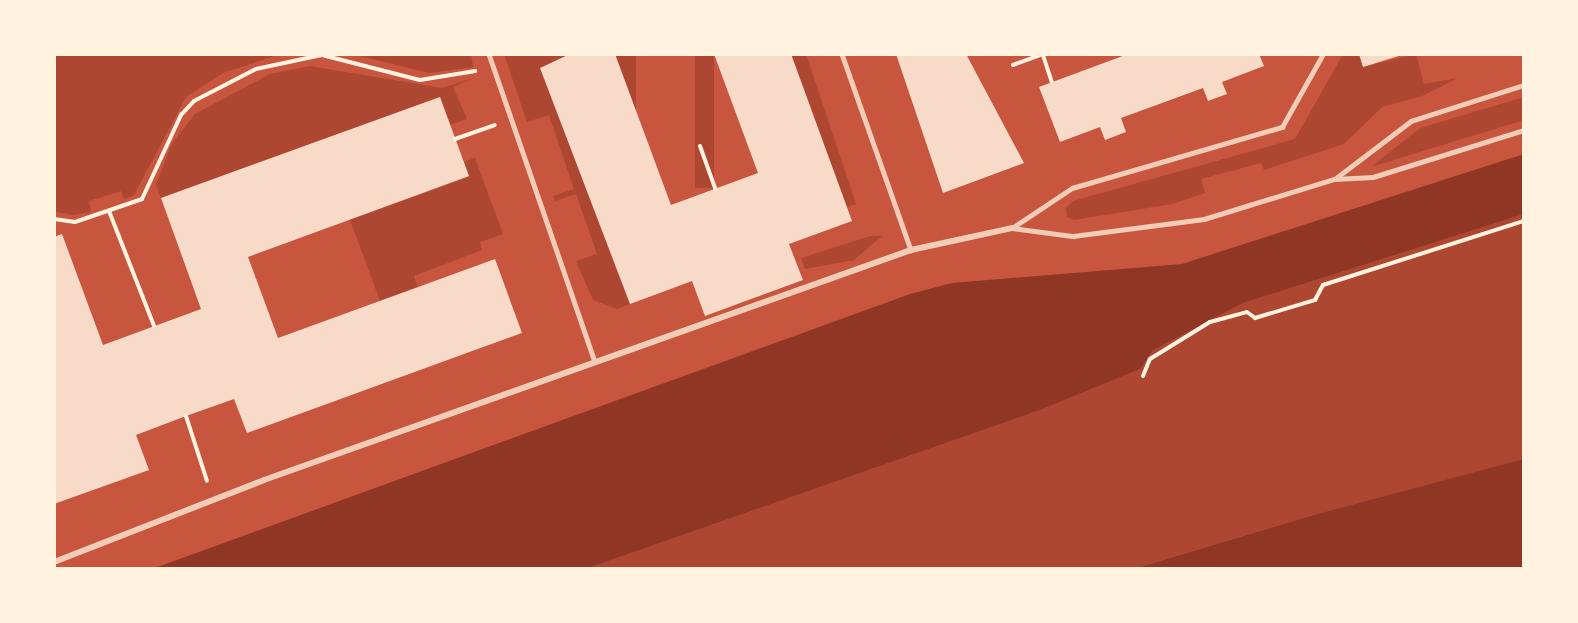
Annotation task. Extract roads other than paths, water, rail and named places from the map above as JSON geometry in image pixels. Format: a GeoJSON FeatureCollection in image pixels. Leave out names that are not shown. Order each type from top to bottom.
{"type":"FeatureCollection","features":[{"type":"Feature","properties":{"kind":"street"},"geometry":{"type":"LineString","coordinates":[[54,562],[214,499],[911,250],[1012,228]]}},
{"type":"Feature","properties":{"kind":"lane"},"geometry":{"type":"LineString","coordinates":[[489,54],[491,66],[595,361]]}},
{"type":"Feature","properties":{"kind":"lane"},"geometry":{"type":"LineString","coordinates":[[842,54],[911,250]]}},
{"type":"Feature","properties":{"kind":"lane"},"geometry":{"type":"LineString","coordinates":[[1012,228],[1072,188],[1282,127],[1323,54]]}},
{"type":"Feature","properties":{"kind":"lane"},"geometry":{"type":"LineString","coordinates":[[1334,179],[1411,121],[1524,85]]}},
{"type":"Feature","properties":{"kind":"lane"},"geometry":{"type":"LineString","coordinates":[[1012,228],[1073,236],[1204,219],[1334,179],[1373,177],[1524,130]]}}]}
